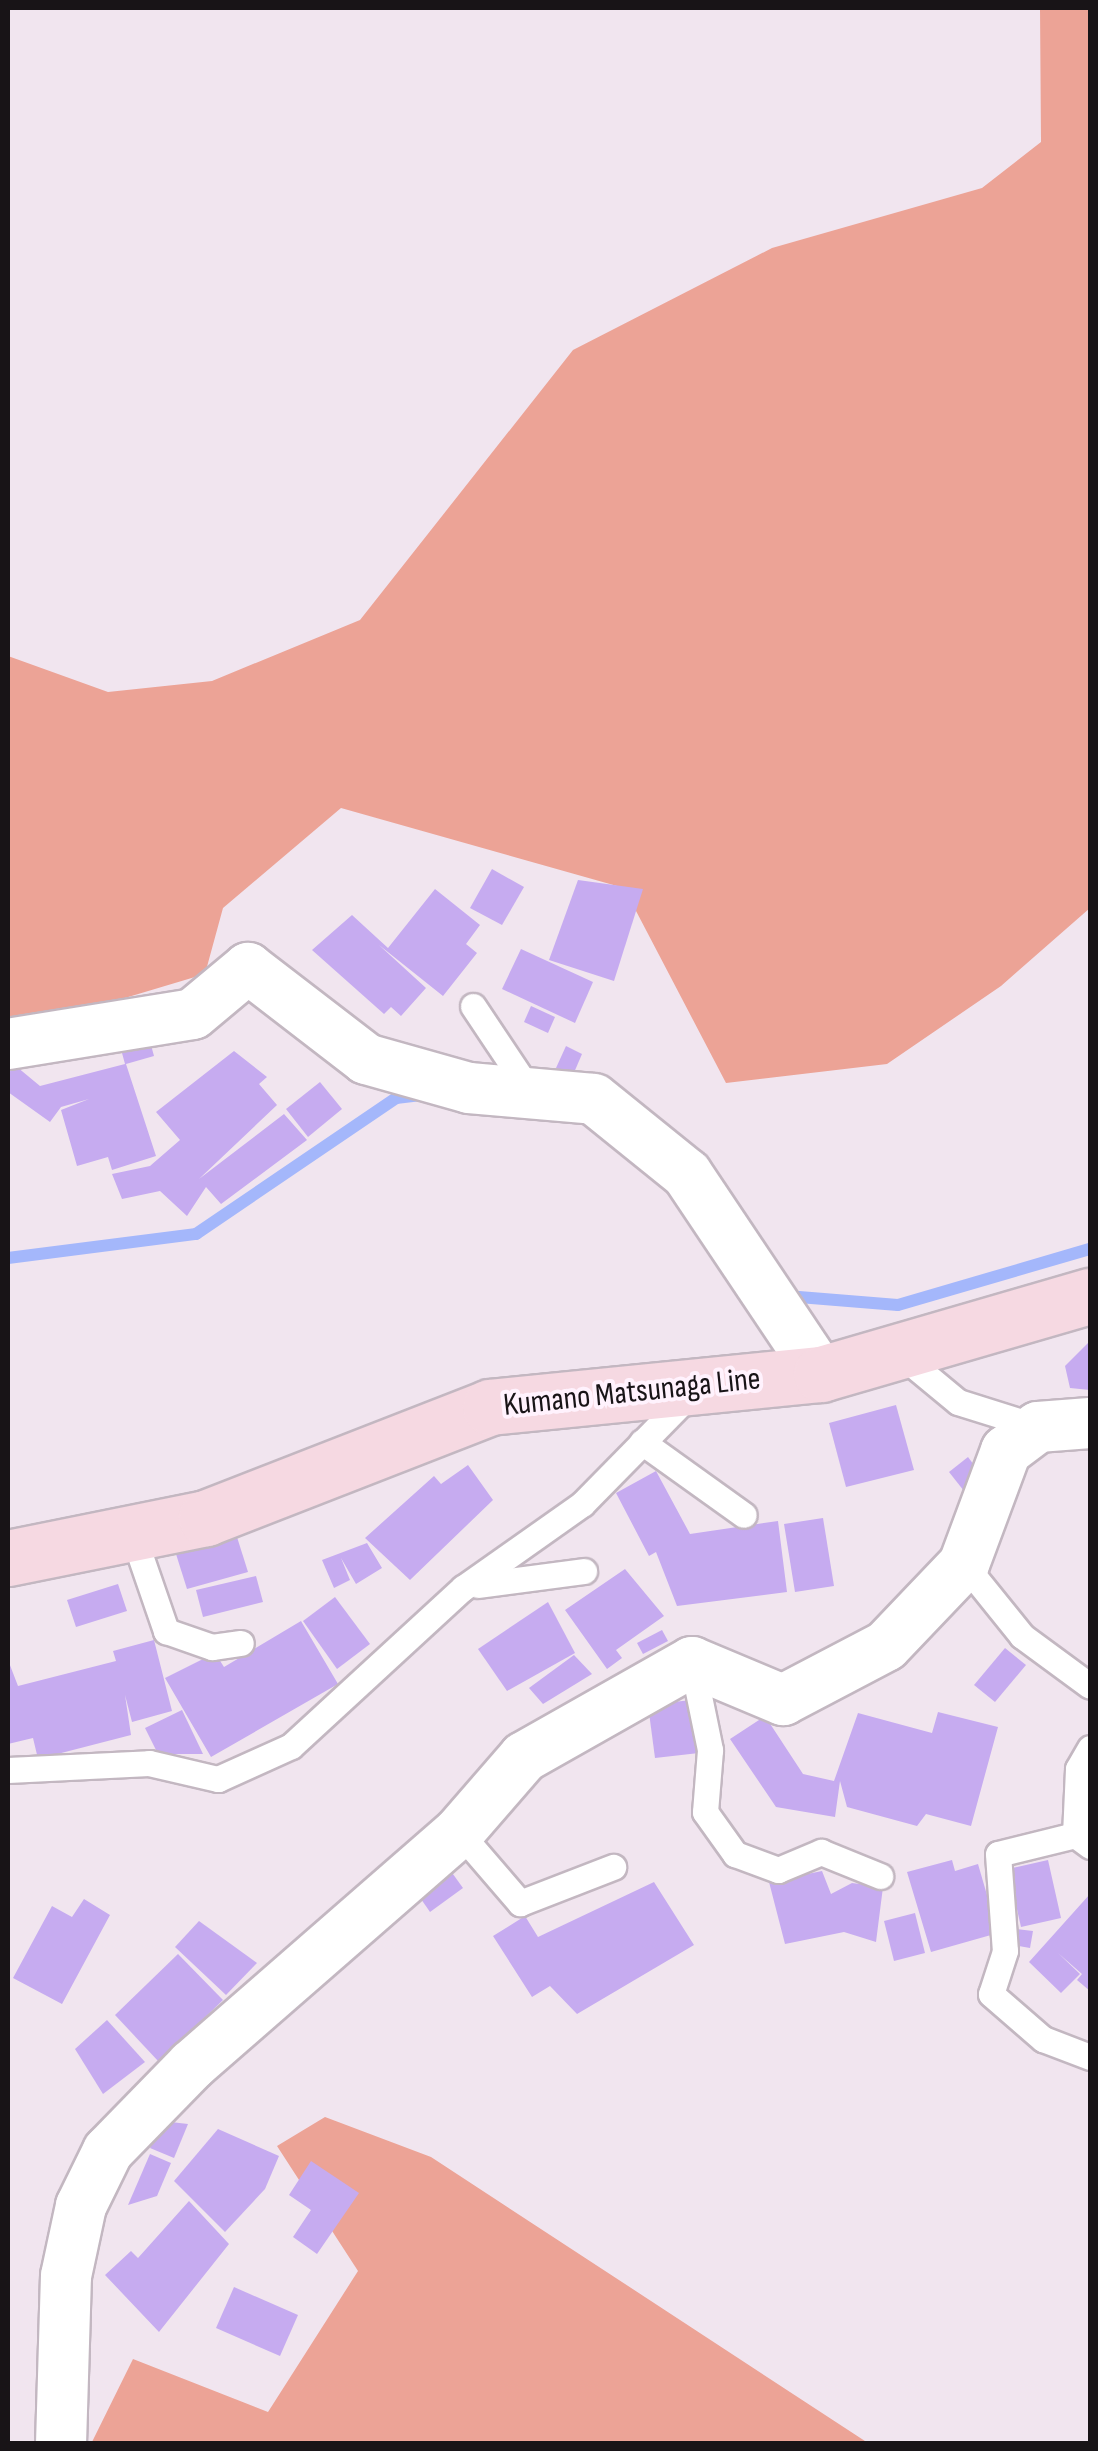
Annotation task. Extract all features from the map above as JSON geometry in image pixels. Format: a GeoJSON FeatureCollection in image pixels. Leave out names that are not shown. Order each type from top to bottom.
{"type":"FeatureCollection","features":[{"type":"Feature","properties":{"kind":"main road","name":"Kumano Matsunaga Line"},"geometry":{"type":"LineString","coordinates":[[8,1558],[206,1518],[490,1406],[821,1374],[1090,1296]]}},
{"type":"Feature","properties":{"kind":"street"},"geometry":{"type":"LineString","coordinates":[[8,1044],[193,1014],[248,968],[366,1059],[469,1088],[528,1090],[594,1099],[688,1174],[821,1374]]}},
{"type":"Feature","properties":{"kind":"street"},"geometry":{"type":"LineString","coordinates":[[61,2444],[66,2276],[80,2206],[108,2151],[192,2065],[460,1832],[524,1758],[692,1662],[783,1700],[886,1646],[964,1564],[1006,1451],[1038,1428],[1090,1423]]}},
{"type":"Feature","properties":{"kind":"lane"},"geometry":{"type":"LineString","coordinates":[[473,1006],[528,1090]]}},
{"type":"Feature","properties":{"kind":"lane"},"geometry":{"type":"LineString","coordinates":[[900,1354],[973,1410],[1038,1428]]}},
{"type":"Feature","properties":{"kind":"lane"},"geometry":{"type":"LineString","coordinates":[[8,1770],[149,1763],[218,1779],[291,1746],[463,1588],[582,1504],[699,1384]]}},
{"type":"Feature","properties":{"kind":"lane"},"geometry":{"type":"LineString","coordinates":[[642,1442],[744,1515]]}},
{"type":"Feature","properties":{"kind":"lane"},"geometry":{"type":"LineString","coordinates":[[134,1535],[166,1631],[212,1646],[241,1643]]}},
{"type":"Feature","properties":{"kind":"lane"},"geometry":{"type":"LineString","coordinates":[[964,1564],[1022,1636],[1090,1686]]}},
{"type":"Feature","properties":{"kind":"lane"},"geometry":{"type":"LineString","coordinates":[[463,1588],[584,1571]]}},
{"type":"Feature","properties":{"kind":"lane"},"geometry":{"type":"LineString","coordinates":[[692,1662],[710,1750],[705,1812],[736,1854],[778,1870],[820,1852],[880,1876]]}},
{"type":"Feature","properties":{"kind":"lane"},"geometry":{"type":"LineString","coordinates":[[1090,1748],[1078,1769],[1083,1841],[998,1854],[1006,1950],[992,1994],[1043,2039],[1090,2057]]}},
{"type":"Feature","properties":{"kind":"lane"},"geometry":{"type":"LineString","coordinates":[[460,1832],[520,1903],[613,1867]]}},
{"type":"Feature","properties":{"kind":"shaded area"},"geometry":{"type":"Polygon","coordinates":[[[1040,8],[1090,8],[1090,908],[1001,986],[887,1064],[726,1083],[624,888],[341,808],[223,908],[205,974],[8,1033],[8,656],[108,692],[212,681],[360,620],[573,350],[772,248],[982,188],[1041,142],[1040,8]]]}},
{"type":"Feature","properties":{"kind":"shaded area"},"geometry":{"type":"Polygon","coordinates":[[[325,2117],[431,2157],[868,2443],[91,2444],[133,2359],[268,2412],[358,2271],[277,2146],[325,2117]]]}},
{"type":"Feature","properties":{"kind":"building"},"geometry":{"type":"Polygon","coordinates":[[[492,869],[524,887],[502,925],[470,908],[492,869]]]}},
{"type":"Feature","properties":{"kind":"building"},"geometry":{"type":"Polygon","coordinates":[[[578,880],[643,889],[614,981],[549,960],[578,880]]]}},
{"type":"Feature","properties":{"kind":"building"},"geometry":{"type":"Polygon","coordinates":[[[435,889],[480,925],[466,944],[477,953],[443,996],[379,945],[426,988],[401,1016],[391,1007],[384,1014],[312,950],[352,915],[388,948],[435,889]]]}},
{"type":"Feature","properties":{"kind":"building"},"geometry":{"type":"Polygon","coordinates":[[[521,949],[593,982],[575,1023],[502,989],[521,949]]]}},
{"type":"Feature","properties":{"kind":"building"},"geometry":{"type":"Polygon","coordinates":[[[531,1006],[555,1017],[548,1033],[524,1022],[531,1006]]]}},
{"type":"Feature","properties":{"kind":"building"},"geometry":{"type":"Polygon","coordinates":[[[151,1045],[154,1056],[126,1064],[156,1156],[112,1170],[108,1157],[77,1166],[61,1110],[89,1099],[61,1107],[50,1122],[8,1092],[11,1062],[40,1086],[125,1064],[122,1053],[151,1045]]]}},
{"type":"Feature","properties":{"kind":"building"},"geometry":{"type":"Polygon","coordinates":[[[566,1046],[582,1054],[573,1075],[556,1068],[566,1046]]]}},
{"type":"Feature","properties":{"kind":"building"},"geometry":{"type":"Polygon","coordinates":[[[234,1051],[267,1077],[259,1084],[277,1105],[199,1179],[284,1114],[307,1140],[221,1204],[206,1187],[187,1216],[160,1191],[122,1199],[112,1174],[150,1166],[180,1140],[156,1112],[234,1051]]]}},
{"type":"Feature","properties":{"kind":"building"},"geometry":{"type":"Polygon","coordinates":[[[320,1082],[342,1109],[308,1137],[286,1109],[320,1082]]]}},
{"type":"Feature","properties":{"kind":"building"},"geometry":{"type":"Polygon","coordinates":[[[1090,1341],[1090,1390],[1070,1388],[1065,1366],[1090,1341]]]}},
{"type":"Feature","properties":{"kind":"building"},"geometry":{"type":"Polygon","coordinates":[[[896,1405],[914,1470],[846,1487],[829,1423],[896,1405]]]}},
{"type":"Feature","properties":{"kind":"building"},"geometry":{"type":"Polygon","coordinates":[[[968,1457],[983,1477],[964,1491],[949,1472],[968,1457]]]}},
{"type":"Feature","properties":{"kind":"building"},"geometry":{"type":"Polygon","coordinates":[[[468,1465],[493,1500],[410,1580],[365,1538],[434,1476],[441,1484],[468,1465]]]}},
{"type":"Feature","properties":{"kind":"building"},"geometry":{"type":"Polygon","coordinates":[[[656,1471],[690,1534],[778,1521],[787,1592],[677,1606],[656,1552],[649,1556],[616,1493],[656,1471]]]}},
{"type":"Feature","properties":{"kind":"building"},"geometry":{"type":"Polygon","coordinates":[[[823,1518],[834,1586],[795,1592],[784,1524],[823,1518]]]}},
{"type":"Feature","properties":{"kind":"building"},"geometry":{"type":"Polygon","coordinates":[[[237,1537],[248,1572],[187,1589],[176,1554],[237,1537]]]}},
{"type":"Feature","properties":{"kind":"building"},"geometry":{"type":"Polygon","coordinates":[[[367,1543],[382,1568],[356,1584],[341,1558],[350,1580],[334,1588],[322,1560],[367,1543]]]}},
{"type":"Feature","properties":{"kind":"building"},"geometry":{"type":"Polygon","coordinates":[[[625,1569],[664,1616],[616,1650],[622,1658],[607,1669],[565,1610],[625,1569]]]}},
{"type":"Feature","properties":{"kind":"building"},"geometry":{"type":"Polygon","coordinates":[[[256,1576],[263,1602],[203,1617],[196,1590],[256,1576]]]}},
{"type":"Feature","properties":{"kind":"building"},"geometry":{"type":"Polygon","coordinates":[[[118,1584],[127,1611],[76,1627],[67,1600],[118,1584]]]}},
{"type":"Feature","properties":{"kind":"building"},"geometry":{"type":"Polygon","coordinates":[[[335,1597],[370,1644],[337,1669],[303,1621],[335,1597]]]}},
{"type":"Feature","properties":{"kind":"building"},"geometry":{"type":"Polygon","coordinates":[[[548,1602],[575,1653],[507,1691],[478,1649],[548,1602]]]}},
{"type":"Feature","properties":{"kind":"building"},"geometry":{"type":"Polygon","coordinates":[[[301,1621],[338,1684],[211,1757],[165,1678],[215,1653],[224,1667],[301,1621]]]}},
{"type":"Feature","properties":{"kind":"building"},"geometry":{"type":"Polygon","coordinates":[[[662,1630],[668,1641],[643,1654],[637,1643],[662,1630]]]}},
{"type":"Feature","properties":{"kind":"building"},"geometry":{"type":"Polygon","coordinates":[[[154,1640],[172,1711],[132,1722],[125,1695],[131,1735],[38,1759],[33,1738],[8,1744],[8,1660],[18,1686],[116,1661],[113,1651],[154,1640]]]}},
{"type":"Feature","properties":{"kind":"building"},"geometry":{"type":"Polygon","coordinates":[[[1005,1648],[1026,1665],[995,1702],[974,1685],[1005,1648]]]}},
{"type":"Feature","properties":{"kind":"building"},"geometry":{"type":"Polygon","coordinates":[[[574,1655],[592,1674],[543,1704],[529,1688],[574,1655]]]}},
{"type":"Feature","properties":{"kind":"building"},"geometry":{"type":"Polygon","coordinates":[[[691,1700],[699,1753],[655,1758],[648,1705],[691,1700]]]}},
{"type":"Feature","properties":{"kind":"building"},"geometry":{"type":"Polygon","coordinates":[[[182,1710],[203,1754],[158,1754],[145,1728],[182,1710]]]}},
{"type":"Feature","properties":{"kind":"building"},"geometry":{"type":"Polygon","coordinates":[[[938,1712],[998,1727],[971,1826],[926,1814],[917,1826],[847,1807],[840,1781],[835,1817],[776,1807],[730,1739],[765,1716],[803,1774],[834,1781],[858,1713],[932,1733],[938,1712]]]}},
{"type":"Feature","properties":{"kind":"building"},"geometry":{"type":"Polygon","coordinates":[[[952,1860],[955,1871],[978,1864],[998,1933],[931,1952],[907,1872],[952,1860]]]}},
{"type":"Feature","properties":{"kind":"building"},"geometry":{"type":"Polygon","coordinates":[[[1048,1860],[1061,1918],[1021,1927],[1008,1869],[1048,1860]]]}},
{"type":"Feature","properties":{"kind":"building"},"geometry":{"type":"Polygon","coordinates":[[[445,1863],[463,1888],[430,1912],[412,1886],[445,1863]]]}},
{"type":"Feature","properties":{"kind":"building"},"geometry":{"type":"Polygon","coordinates":[[[822,1871],[831,1894],[852,1883],[883,1887],[876,1942],[844,1932],[785,1944],[769,1882],[822,1871]]]}},
{"type":"Feature","properties":{"kind":"building"},"geometry":{"type":"Polygon","coordinates":[[[654,1882],[694,1945],[577,2014],[550,1986],[532,1997],[493,1936],[525,1916],[538,1937],[654,1882]]]}},
{"type":"Feature","properties":{"kind":"building"},"geometry":{"type":"Polygon","coordinates":[[[1090,1894],[1090,1991],[1077,1980],[1082,1974],[1058,1953],[1080,1974],[1061,1993],[1029,1962],[1090,1894]]]}},
{"type":"Feature","properties":{"kind":"building"},"geometry":{"type":"Polygon","coordinates":[[[84,1899],[110,1915],[62,2004],[13,1978],[52,1906],[72,1917],[84,1899]]]}},
{"type":"Feature","properties":{"kind":"building"},"geometry":{"type":"Polygon","coordinates":[[[915,1913],[925,1953],[894,1961],[884,1921],[915,1913]]]}},
{"type":"Feature","properties":{"kind":"building"},"geometry":{"type":"Polygon","coordinates":[[[199,1921],[257,1963],[226,1995],[175,1947],[199,1921]]]}},
{"type":"Feature","properties":{"kind":"building"},"geometry":{"type":"Polygon","coordinates":[[[1015,1929],[1033,1931],[1030,1948],[1013,1945],[1015,1929]]]}},
{"type":"Feature","properties":{"kind":"building"},"geometry":{"type":"Polygon","coordinates":[[[178,1954],[223,2000],[159,2062],[115,2015],[178,1954]]]}},
{"type":"Feature","properties":{"kind":"building"},"geometry":{"type":"Polygon","coordinates":[[[107,2020],[145,2062],[103,2094],[75,2049],[107,2020]]]}},
{"type":"Feature","properties":{"kind":"building"},"geometry":{"type":"Polygon","coordinates":[[[162,2121],[188,2124],[174,2158],[150,2148],[162,2121]]]}},
{"type":"Feature","properties":{"kind":"building"},"geometry":{"type":"Polygon","coordinates":[[[218,2129],[279,2156],[265,2189],[225,2232],[174,2181],[218,2129]]]}},
{"type":"Feature","properties":{"kind":"building"},"geometry":{"type":"Polygon","coordinates":[[[150,2154],[171,2163],[157,2196],[128,2205],[150,2154]]]}},
{"type":"Feature","properties":{"kind":"building"},"geometry":{"type":"Polygon","coordinates":[[[311,2161],[359,2193],[317,2254],[293,2237],[311,2210],[289,2195],[311,2161]]]}},
{"type":"Feature","properties":{"kind":"building"},"geometry":{"type":"Polygon","coordinates":[[[189,2201],[229,2244],[159,2332],[105,2275],[131,2251],[138,2258],[189,2201]]]}},
{"type":"Feature","properties":{"kind":"building"},"geometry":{"type":"Polygon","coordinates":[[[234,2287],[298,2315],[280,2356],[216,2328],[234,2287]]]}},
{"type":"Feature","properties":{"kind":"waterway"},"geometry":{"type":"LineString","coordinates":[[8,1258],[196,1234],[396,1098],[421,1095]]}},
{"type":"Feature","properties":{"kind":"waterway"},"geometry":{"type":"LineString","coordinates":[[799,1297],[898,1305],[1090,1249]]}}]}
